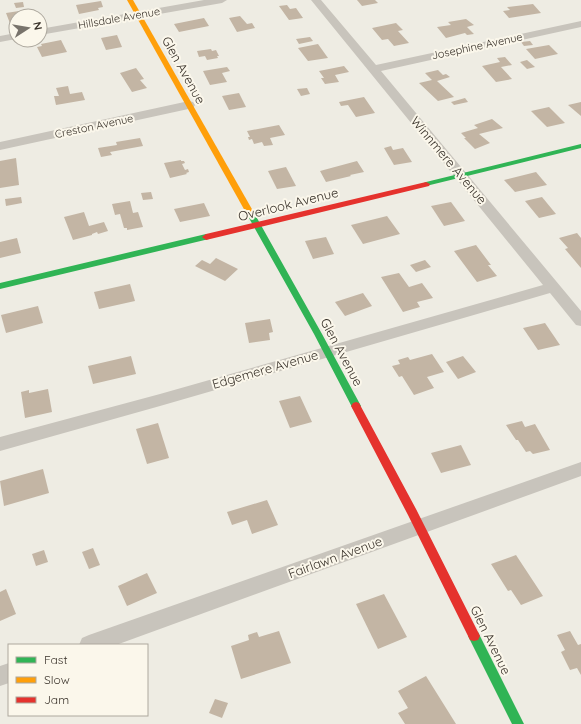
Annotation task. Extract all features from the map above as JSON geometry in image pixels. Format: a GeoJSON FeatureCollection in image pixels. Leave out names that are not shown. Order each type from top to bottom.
{"type":"FeatureCollection","features":[{"type":"Feature","properties":{"kind":"street","name":"Glen Avenue"},"geometry":{"type":"LineString","coordinates":[[130,0],[258,225],[327,352],[420,526],[518,724]]}},
{"type":"Feature","properties":{"kind":"street","name":"Hillsdale Avenue"},"geometry":{"type":"LineString","coordinates":[[48,31],[222,0]]}},
{"type":"Feature","properties":{"kind":"street","name":"Winnmere Avenue"},"geometry":{"type":"LineString","coordinates":[[316,0],[581,320]]}},
{"type":"Feature","properties":{"kind":"street","name":"Josephine Avenue"},"geometry":{"type":"LineString","coordinates":[[373,69],[581,24]]}},
{"type":"Feature","properties":{"kind":"street","name":"Creston Avenue"},"geometry":{"type":"LineString","coordinates":[[0,146],[189,105]]}},
{"type":"Feature","properties":{"kind":"street","name":"Overlook Avenue"},"geometry":{"type":"LineString","coordinates":[[0,286],[581,146]]}},
{"type":"Feature","properties":{"kind":"street","name":"Edgemere Avenue"},"geometry":{"type":"LineString","coordinates":[[0,444],[553,287]]}},
{"type":"Feature","properties":{"kind":"street","name":"Fairlawn Avenue"},"geometry":{"type":"LineString","coordinates":[[92,644],[581,469]]}},
{"type":"Feature","properties":{"kind":"building"},"geometry":{"type":"Polygon","coordinates":[[[357,0],[375,0],[378,3],[362,6],[357,0]]]}},
{"type":"Feature","properties":{"kind":"building"},"geometry":{"type":"Polygon","coordinates":[[[101,1],[103,7],[98,8],[99,10],[79,14],[76,5],[101,1]]]}},
{"type":"Feature","properties":{"kind":"building"},"geometry":{"type":"Polygon","coordinates":[[[23,2],[24,7],[16,8],[14,3],[23,2]]]}},
{"type":"Feature","properties":{"kind":"building"},"geometry":{"type":"Polygon","coordinates":[[[533,4],[541,13],[509,18],[503,11],[510,10],[507,7],[533,4]]]}},
{"type":"Feature","properties":{"kind":"building"},"geometry":{"type":"Polygon","coordinates":[[[287,5],[290,9],[296,8],[303,18],[289,20],[279,6],[287,5]]]}},
{"type":"Feature","properties":{"kind":"building"},"geometry":{"type":"Polygon","coordinates":[[[240,16],[247,24],[252,23],[255,28],[237,32],[229,18],[240,16]]]}},
{"type":"Feature","properties":{"kind":"building"},"geometry":{"type":"Polygon","coordinates":[[[204,18],[209,26],[179,32],[174,24],[204,18]]]}},
{"type":"Feature","properties":{"kind":"building"},"geometry":{"type":"Polygon","coordinates":[[[466,19],[474,25],[467,27],[474,34],[467,35],[465,33],[446,38],[437,27],[451,25],[448,22],[466,19]]]}},
{"type":"Feature","properties":{"kind":"building"},"geometry":{"type":"Polygon","coordinates":[[[396,23],[403,30],[398,31],[409,43],[394,46],[388,39],[382,40],[372,28],[396,23]]]}},
{"type":"Feature","properties":{"kind":"building"},"geometry":{"type":"Polygon","coordinates":[[[117,35],[122,47],[106,50],[101,38],[117,35]]]}},
{"type":"Feature","properties":{"kind":"building"},"geometry":{"type":"Polygon","coordinates":[[[310,37],[313,41],[299,44],[296,39],[310,37]]]}},
{"type":"Feature","properties":{"kind":"building"},"geometry":{"type":"Polygon","coordinates":[[[61,40],[67,52],[42,57],[38,48],[48,48],[48,43],[61,40]]]}},
{"type":"Feature","properties":{"kind":"building"},"geometry":{"type":"Polygon","coordinates":[[[530,41],[533,45],[524,46],[521,42],[530,41]]]}},
{"type":"Feature","properties":{"kind":"building"},"geometry":{"type":"Polygon","coordinates":[[[318,44],[328,58],[308,61],[298,48],[318,44]]]}},
{"type":"Feature","properties":{"kind":"building"},"geometry":{"type":"Polygon","coordinates":[[[549,45],[558,54],[535,59],[526,49],[549,45]]]}},
{"type":"Feature","properties":{"kind":"building"},"geometry":{"type":"Polygon","coordinates":[[[211,49],[212,51],[216,50],[219,56],[217,56],[218,58],[207,60],[205,56],[199,57],[197,51],[211,49]]]}},
{"type":"Feature","properties":{"kind":"building"},"geometry":{"type":"Polygon","coordinates":[[[505,57],[512,65],[501,67],[512,79],[496,82],[482,66],[500,62],[497,58],[505,57]]]}},
{"type":"Feature","properties":{"kind":"building"},"geometry":{"type":"Polygon","coordinates":[[[527,60],[535,67],[527,69],[520,62],[527,60]]]}},
{"type":"Feature","properties":{"kind":"building"},"geometry":{"type":"Polygon","coordinates":[[[344,66],[349,72],[335,75],[339,82],[325,84],[321,78],[324,78],[319,71],[344,66]]]}},
{"type":"Feature","properties":{"kind":"building"},"geometry":{"type":"Polygon","coordinates":[[[227,67],[230,71],[222,73],[227,82],[210,85],[203,71],[227,67]]]}},
{"type":"Feature","properties":{"kind":"building"},"geometry":{"type":"Polygon","coordinates":[[[136,68],[144,79],[140,80],[147,88],[132,92],[120,73],[136,68]]]}},
{"type":"Feature","properties":{"kind":"building"},"geometry":{"type":"Polygon","coordinates":[[[438,70],[443,75],[446,74],[450,77],[437,81],[454,97],[438,101],[419,83],[432,80],[425,73],[438,70]]]}},
{"type":"Feature","properties":{"kind":"building"},"geometry":{"type":"Polygon","coordinates":[[[68,86],[70,94],[82,92],[85,100],[56,105],[54,96],[59,96],[56,88],[68,86]]]}},
{"type":"Feature","properties":{"kind":"building"},"geometry":{"type":"Polygon","coordinates":[[[307,88],[310,94],[301,96],[297,89],[307,88]]]}},
{"type":"Feature","properties":{"kind":"building"},"geometry":{"type":"Polygon","coordinates":[[[239,93],[246,107],[229,110],[222,96],[239,93]]]}},
{"type":"Feature","properties":{"kind":"building"},"geometry":{"type":"Polygon","coordinates":[[[364,97],[375,113],[356,117],[348,105],[341,106],[339,102],[364,97]]]}},
{"type":"Feature","properties":{"kind":"building"},"geometry":{"type":"Polygon","coordinates":[[[465,98],[468,102],[454,105],[451,102],[465,98]]]}},
{"type":"Feature","properties":{"kind":"building"},"geometry":{"type":"Polygon","coordinates":[[[581,102],[581,116],[568,105],[581,102]]]}},
{"type":"Feature","properties":{"kind":"building"},"geometry":{"type":"Polygon","coordinates":[[[549,107],[565,123],[547,127],[531,111],[549,107]]]}},
{"type":"Feature","properties":{"kind":"building"},"geometry":{"type":"Polygon","coordinates":[[[492,119],[503,128],[479,134],[490,143],[475,149],[461,133],[478,128],[474,125],[492,119]]]}},
{"type":"Feature","properties":{"kind":"building"},"geometry":{"type":"Polygon","coordinates":[[[279,125],[285,135],[270,138],[273,145],[264,146],[262,142],[254,144],[252,139],[249,140],[248,137],[250,137],[247,131],[279,125]]]}},
{"type":"Feature","properties":{"kind":"building"},"geometry":{"type":"Polygon","coordinates":[[[140,138],[143,146],[110,152],[112,155],[101,157],[98,148],[117,145],[116,142],[140,138]]]}},
{"type":"Feature","properties":{"kind":"building"},"geometry":{"type":"Polygon","coordinates":[[[391,146],[393,150],[403,148],[412,162],[394,165],[384,148],[391,146]]]}},
{"type":"Feature","properties":{"kind":"building"},"geometry":{"type":"Polygon","coordinates":[[[16,158],[19,185],[0,188],[0,161],[16,158]]]}},
{"type":"Feature","properties":{"kind":"building"},"geometry":{"type":"Polygon","coordinates":[[[181,160],[185,163],[182,164],[185,170],[188,169],[189,172],[186,173],[187,174],[170,178],[164,163],[181,160]]]}},
{"type":"Feature","properties":{"kind":"building"},"geometry":{"type":"Polygon","coordinates":[[[357,161],[364,172],[326,182],[320,171],[357,161]]]}},
{"type":"Feature","properties":{"kind":"building"},"geometry":{"type":"Polygon","coordinates":[[[286,167],[296,186],[277,189],[268,171],[286,167]]]}},
{"type":"Feature","properties":{"kind":"building"},"geometry":{"type":"Polygon","coordinates":[[[536,172],[547,185],[515,192],[504,180],[536,172]]]}},
{"type":"Feature","properties":{"kind":"building"},"geometry":{"type":"Polygon","coordinates":[[[151,192],[153,199],[143,200],[141,193],[151,192]]]}},
{"type":"Feature","properties":{"kind":"building"},"geometry":{"type":"Polygon","coordinates":[[[21,197],[22,203],[6,206],[5,199],[21,197]]]}},
{"type":"Feature","properties":{"kind":"building"},"geometry":{"type":"Polygon","coordinates":[[[542,197],[556,214],[539,218],[525,201],[542,197]]]}},
{"type":"Feature","properties":{"kind":"building"},"geometry":{"type":"Polygon","coordinates":[[[130,201],[133,213],[138,212],[143,227],[127,230],[127,228],[124,228],[120,214],[115,215],[112,204],[130,201]]]}},
{"type":"Feature","properties":{"kind":"building"},"geometry":{"type":"Polygon","coordinates":[[[451,202],[465,221],[444,226],[431,206],[451,202]]]}},
{"type":"Feature","properties":{"kind":"building"},"geometry":{"type":"Polygon","coordinates":[[[204,203],[210,216],[180,222],[174,209],[204,203]]]}},
{"type":"Feature","properties":{"kind":"building"},"geometry":{"type":"Polygon","coordinates":[[[84,212],[89,226],[104,222],[108,231],[98,234],[97,232],[92,235],[73,240],[64,217],[84,212]]]}},
{"type":"Feature","properties":{"kind":"building"},"geometry":{"type":"Polygon","coordinates":[[[387,216],[400,234],[363,244],[351,225],[387,216]]]}},
{"type":"Feature","properties":{"kind":"building"},"geometry":{"type":"Polygon","coordinates":[[[577,233],[581,238],[581,268],[565,249],[568,248],[559,238],[577,233]]]}},
{"type":"Feature","properties":{"kind":"building"},"geometry":{"type":"Polygon","coordinates":[[[326,237],[334,254],[313,259],[305,241],[326,237]]]}},
{"type":"Feature","properties":{"kind":"building"},"geometry":{"type":"Polygon","coordinates":[[[17,238],[21,253],[0,258],[0,242],[17,238]]]}},
{"type":"Feature","properties":{"kind":"building"},"geometry":{"type":"Polygon","coordinates":[[[476,245],[491,265],[488,265],[497,276],[477,282],[454,251],[476,245]]]}},
{"type":"Feature","properties":{"kind":"building"},"geometry":{"type":"Polygon","coordinates":[[[216,258],[238,269],[225,281],[195,266],[202,260],[210,264],[216,258]]]}},
{"type":"Feature","properties":{"kind":"building"},"geometry":{"type":"Polygon","coordinates":[[[425,260],[431,267],[416,272],[410,265],[425,260]]]}},
{"type":"Feature","properties":{"kind":"building"},"geometry":{"type":"Polygon","coordinates":[[[399,273],[409,287],[422,283],[433,298],[417,302],[420,307],[403,312],[381,277],[399,273]]]}},
{"type":"Feature","properties":{"kind":"building"},"geometry":{"type":"Polygon","coordinates":[[[130,284],[135,301],[99,309],[94,292],[130,284]]]}},
{"type":"Feature","properties":{"kind":"building"},"geometry":{"type":"Polygon","coordinates":[[[363,293],[372,306],[345,316],[335,302],[363,293]]]}},
{"type":"Feature","properties":{"kind":"building"},"geometry":{"type":"Polygon","coordinates":[[[38,306],[43,323],[6,333],[1,315],[38,306]]]}},
{"type":"Feature","properties":{"kind":"building"},"geometry":{"type":"Polygon","coordinates":[[[270,319],[273,332],[269,333],[270,340],[249,343],[245,323],[270,319]]]}},
{"type":"Feature","properties":{"kind":"building"},"geometry":{"type":"Polygon","coordinates":[[[545,323],[560,345],[538,350],[523,328],[545,323]]]}},
{"type":"Feature","properties":{"kind":"building"},"geometry":{"type":"Polygon","coordinates":[[[432,354],[444,372],[427,377],[434,388],[414,395],[402,376],[399,377],[392,366],[400,364],[398,360],[408,357],[410,360],[432,354]]]}},
{"type":"Feature","properties":{"kind":"building"},"geometry":{"type":"Polygon","coordinates":[[[131,356],[136,374],[93,384],[88,366],[131,356]]]}},
{"type":"Feature","properties":{"kind":"building"},"geometry":{"type":"Polygon","coordinates":[[[463,356],[476,372],[458,379],[446,362],[463,356]]]}},
{"type":"Feature","properties":{"kind":"building"},"geometry":{"type":"Polygon","coordinates":[[[48,389],[52,412],[25,418],[21,392],[29,390],[29,393],[48,389]]]}},
{"type":"Feature","properties":{"kind":"building"},"geometry":{"type":"Polygon","coordinates":[[[300,396],[312,422],[290,428],[279,401],[300,396]]]}},
{"type":"Feature","properties":{"kind":"building"},"geometry":{"type":"Polygon","coordinates":[[[522,421],[525,427],[535,424],[550,450],[533,454],[530,451],[526,452],[506,425],[522,421]]]}},
{"type":"Feature","properties":{"kind":"building"},"geometry":{"type":"Polygon","coordinates":[[[158,423],[169,458],[147,464],[136,429],[158,423]]]}},
{"type":"Feature","properties":{"kind":"building"},"geometry":{"type":"Polygon","coordinates":[[[461,445],[471,465],[441,473],[431,453],[461,445]]]}},
{"type":"Feature","properties":{"kind":"building"},"geometry":{"type":"Polygon","coordinates":[[[43,469],[49,493],[4,506],[0,481],[43,469]]]}},
{"type":"Feature","properties":{"kind":"building"},"geometry":{"type":"Polygon","coordinates":[[[267,500],[278,525],[252,534],[247,520],[232,525],[227,512],[267,500]]]}},
{"type":"Feature","properties":{"kind":"building"},"geometry":{"type":"Polygon","coordinates":[[[93,548],[100,565],[89,569],[82,552],[93,548]]]}},
{"type":"Feature","properties":{"kind":"building"},"geometry":{"type":"Polygon","coordinates":[[[44,550],[48,562],[36,566],[32,554],[44,550]]]}},
{"type":"Feature","properties":{"kind":"building"},"geometry":{"type":"Polygon","coordinates":[[[516,555],[543,596],[521,605],[511,590],[508,591],[491,564],[516,555]]]}},
{"type":"Feature","properties":{"kind":"building"},"geometry":{"type":"Polygon","coordinates":[[[147,573],[157,593],[127,606],[118,586],[147,573]]]}},
{"type":"Feature","properties":{"kind":"building"},"geometry":{"type":"Polygon","coordinates":[[[6,589],[16,614],[0,621],[0,592],[6,589]]]}},
{"type":"Feature","properties":{"kind":"building"},"geometry":{"type":"Polygon","coordinates":[[[384,594],[407,637],[378,649],[356,604],[384,594]]]}},
{"type":"Feature","properties":{"kind":"building"},"geometry":{"type":"Polygon","coordinates":[[[279,631],[291,663],[241,679],[231,646],[249,640],[248,635],[257,632],[259,637],[279,631]]]}},
{"type":"Feature","properties":{"kind":"building"},"geometry":{"type":"Polygon","coordinates":[[[570,631],[578,645],[581,644],[581,675],[577,668],[570,670],[561,652],[565,650],[557,635],[570,631]]]}},
{"type":"Feature","properties":{"kind":"building"},"geometry":{"type":"Polygon","coordinates":[[[426,676],[456,724],[405,724],[398,713],[408,708],[398,691],[426,676]]]}},
{"type":"Feature","properties":{"kind":"building"},"geometry":{"type":"Polygon","coordinates":[[[215,699],[228,703],[222,718],[209,713],[215,699]]]}},
{"type":"Feature","properties":{"kind":"traffic: fast"},"geometry":{"type":"LineString","coordinates":[[426,184],[581,146]]}},
{"type":"Feature","properties":{"kind":"traffic: fast"},"geometry":{"type":"LineString","coordinates":[[249,211],[318,334],[356,406]]}},
{"type":"Feature","properties":{"kind":"traffic: fast"},"geometry":{"type":"LineString","coordinates":[[0,286],[206,237]]}},
{"type":"Feature","properties":{"kind":"traffic: fast"},"geometry":{"type":"LineString","coordinates":[[474,636],[518,724]]}},
{"type":"Feature","properties":{"kind":"traffic: slow"},"geometry":{"type":"LineString","coordinates":[[130,0],[249,211]]}},
{"type":"Feature","properties":{"kind":"traffic: jam"},"geometry":{"type":"LineString","coordinates":[[206,237],[426,184]]}},
{"type":"Feature","properties":{"kind":"traffic: jam"},"geometry":{"type":"LineString","coordinates":[[356,406],[412,512],[474,636]]}}]}
